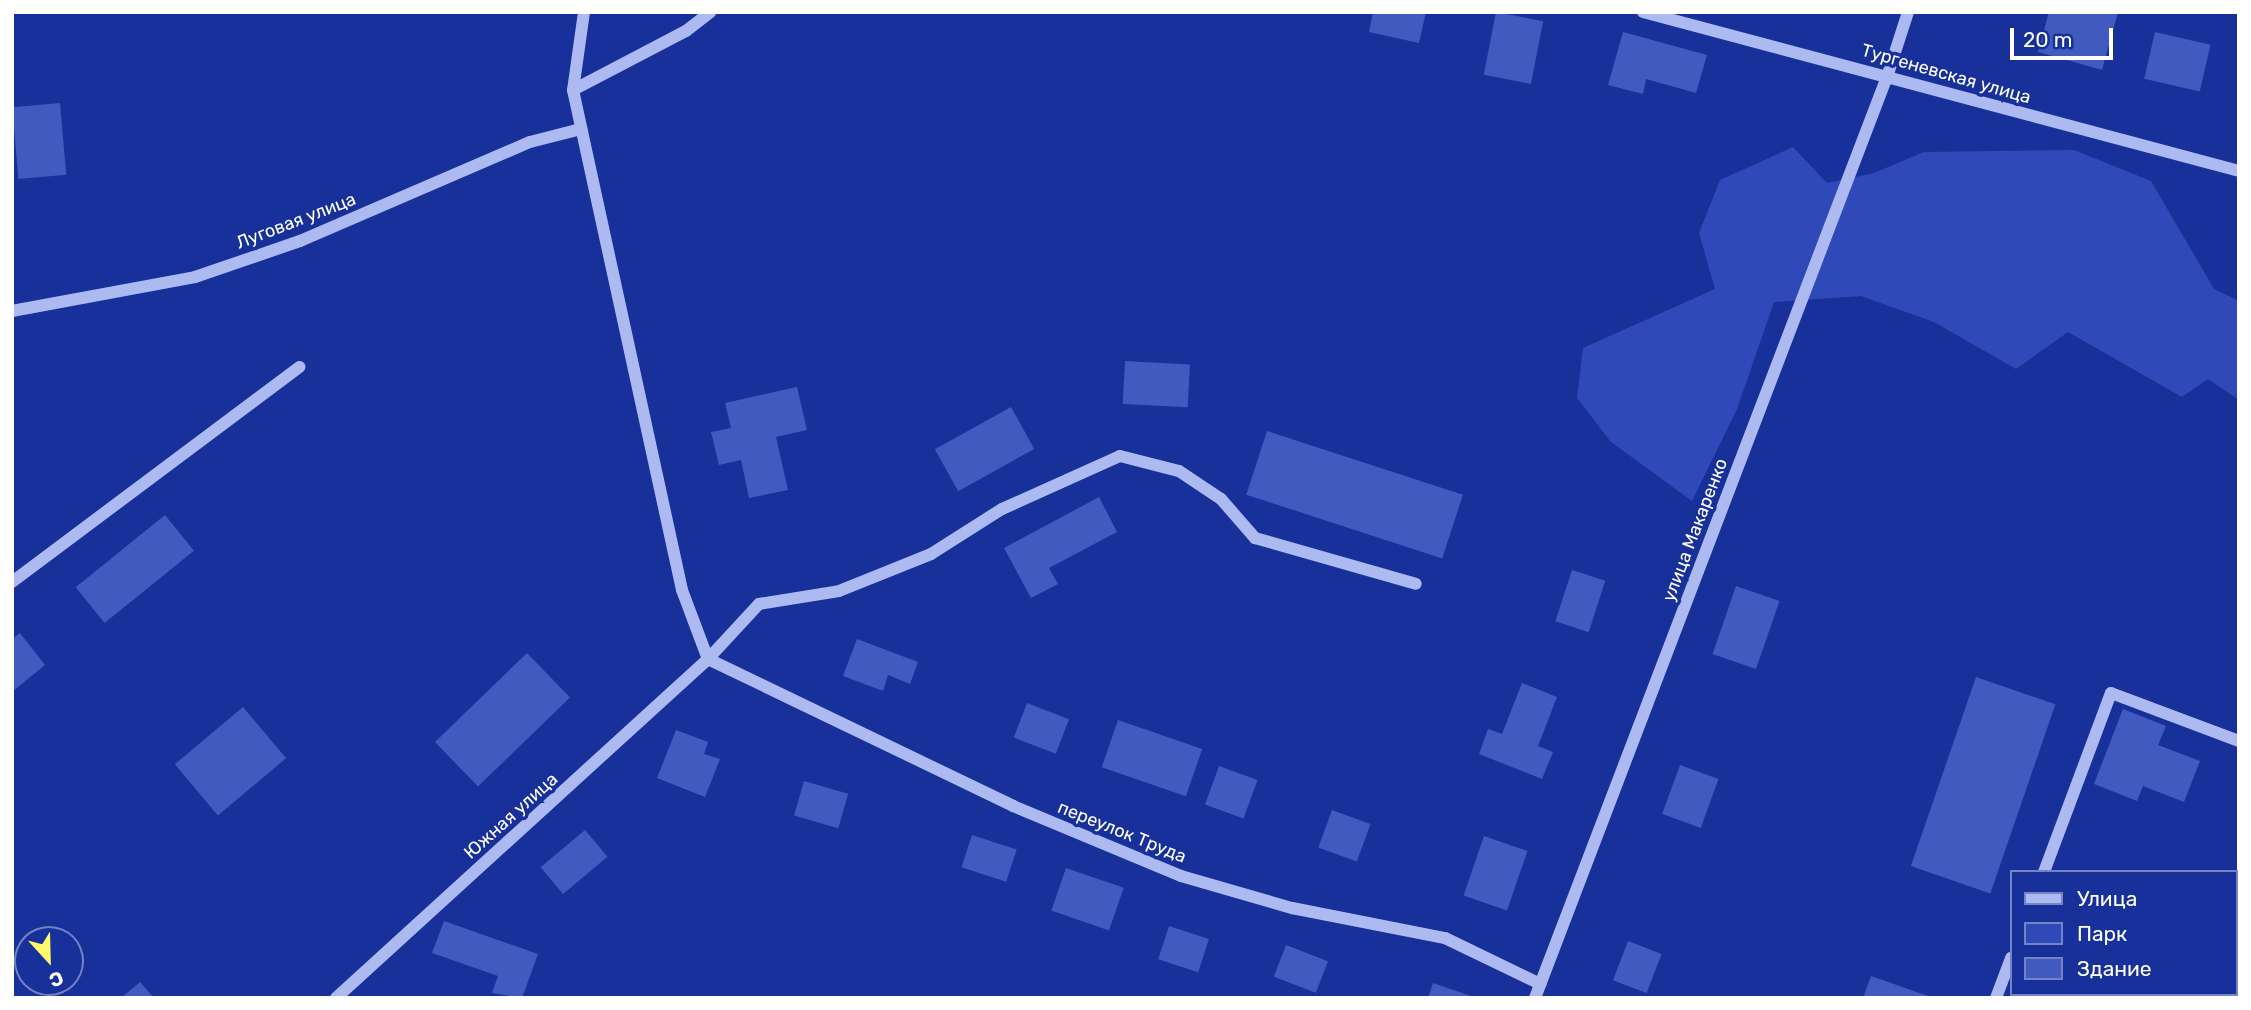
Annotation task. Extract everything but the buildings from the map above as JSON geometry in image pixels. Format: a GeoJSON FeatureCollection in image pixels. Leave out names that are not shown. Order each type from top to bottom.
{"type":"FeatureCollection","features":[{"type":"Feature","properties":{"kind":"street"},"geometry":{"type":"LineString","coordinates":[[584,12],[573,90],[682,590],[709,659]]}},
{"type":"Feature","properties":{"kind":"street"},"geometry":{"type":"LineString","coordinates":[[573,90],[686,31],[710,12]]}},
{"type":"Feature","properties":{"kind":"street","name":"Тургеневская улица"},"geometry":{"type":"LineString","coordinates":[[1643,12],[1888,75],[2239,171]]}},
{"type":"Feature","properties":{"kind":"street","name":"улица Макаренко"},"geometry":{"type":"LineString","coordinates":[[1535,998],[1888,75],[1908,12]]}},
{"type":"Feature","properties":{"kind":"street","name":"Луговая улица"},"geometry":{"type":"LineString","coordinates":[[12,311],[195,277],[300,241],[530,142],[581,129]]}},
{"type":"Feature","properties":{"kind":"street"},"geometry":{"type":"LineString","coordinates":[[12,582],[299,367]]}},
{"type":"Feature","properties":{"kind":"street","name":"Южная улица"},"geometry":{"type":"LineString","coordinates":[[339,995],[709,659],[759,604],[839,592],[931,554],[1003,509],[1120,456],[1179,471],[1221,499],[1255,538],[1416,584]]}},
{"type":"Feature","properties":{"kind":"street","name":"переулок Труда"},"geometry":{"type":"LineString","coordinates":[[709,659],[1013,806],[1181,876],[1292,908],[1445,938],[1540,984]]}},
{"type":"Feature","properties":{"kind":"street"},"geometry":{"type":"LineString","coordinates":[[2045,870],[2111,693],[2239,741]]}},
{"type":"Feature","properties":{"kind":"street"},"geometry":{"type":"LineString","coordinates":[[1996,998],[2010,961]]}},
{"type":"Feature","properties":{"kind":"street"},"geometry":{"type":"LineString","coordinates":[[339,995],[355,998]]}},
{"type":"Feature","properties":{"kind":"green space"},"geometry":{"type":"Polygon","coordinates":[[[1793,147],[1827,183],[1874,173],[1924,152],[2074,150],[2151,181],[2214,289],[2239,301],[2239,400],[2208,379],[2182,397],[2068,332],[2016,369],[1934,322],[1861,296],[1774,302],[1737,409],[1692,501],[1611,442],[1577,398],[1583,348],[1715,289],[1699,233],[1720,180],[1793,147]]]}}]}
